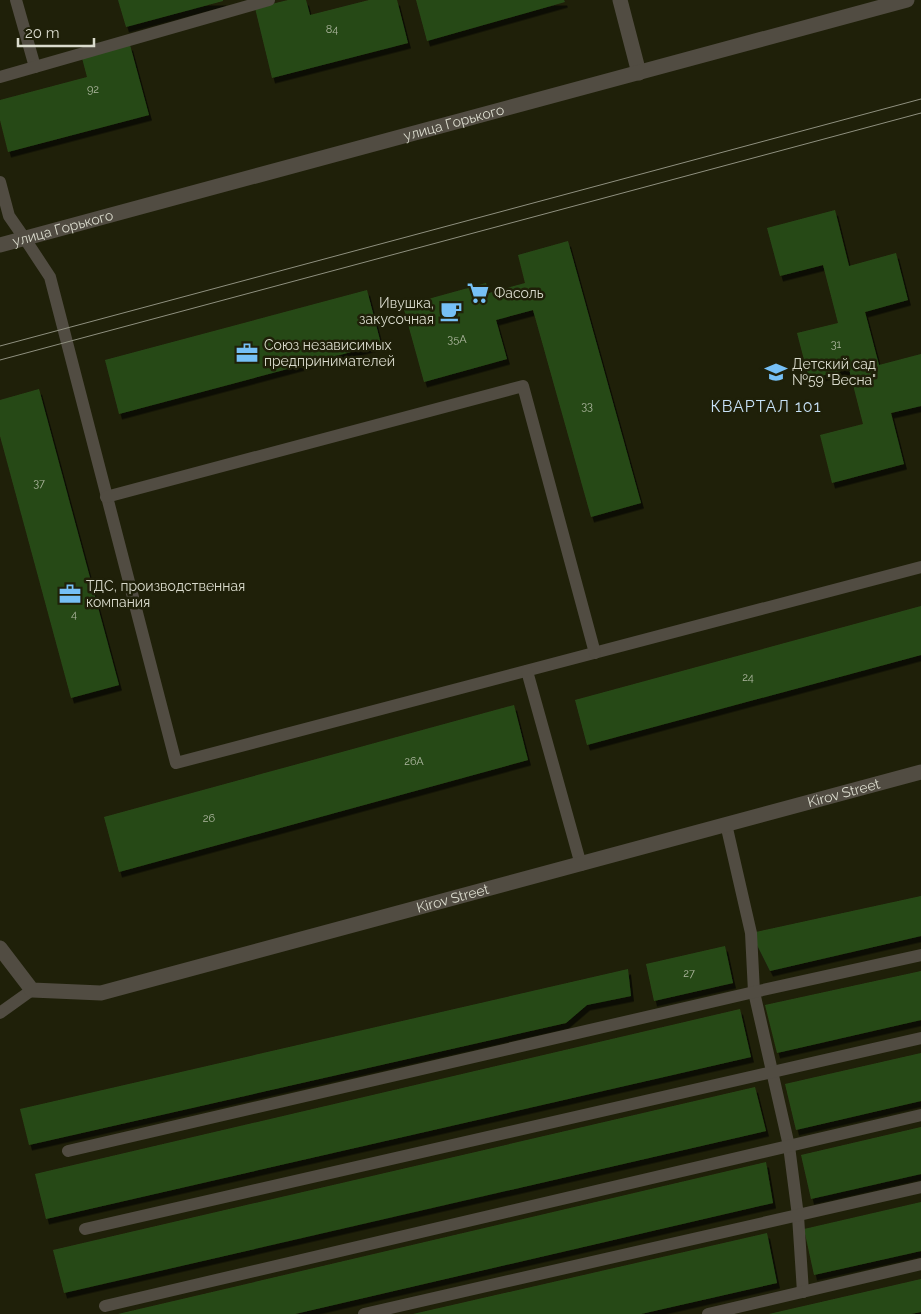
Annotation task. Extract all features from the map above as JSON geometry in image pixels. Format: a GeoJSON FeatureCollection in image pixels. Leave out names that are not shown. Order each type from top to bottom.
{"type":"FeatureCollection","features":[{"type":"Feature","properties":{"kind":"street"},"geometry":{"type":"LineString","coordinates":[[620,0],[639,72]]}},
{"type":"Feature","properties":{"kind":"street","name":"улица Горького"},"geometry":{"type":"LineString","coordinates":[[0,245],[907,0]]}},
{"type":"Feature","properties":{"kind":"street","name":"Kirov Street"},"geometry":{"type":"LineString","coordinates":[[32,990],[101,993],[921,772]]}},
{"type":"Feature","properties":{"kind":"street"},"geometry":{"type":"LineString","coordinates":[[0,948],[32,990]]}},
{"type":"Feature","properties":{"kind":"lane"},"geometry":{"type":"LineString","coordinates":[[16,0],[35,67]]}},
{"type":"Feature","properties":{"kind":"lane"},"geometry":{"type":"LineString","coordinates":[[0,77],[269,0]]}},
{"type":"Feature","properties":{"kind":"lane"},"geometry":{"type":"LineString","coordinates":[[0,182],[9,216],[50,277],[176,763],[921,568]]}},
{"type":"Feature","properties":{"kind":"lane"},"geometry":{"type":"LineString","coordinates":[[106,497],[523,386],[595,653]]}},
{"type":"Feature","properties":{"kind":"lane"},"geometry":{"type":"LineString","coordinates":[[527,671],[581,865]]}},
{"type":"Feature","properties":{"kind":"lane"},"geometry":{"type":"LineString","coordinates":[[726,824],[751,933],[754,992],[789,1146],[798,1216],[803,1292]]}},
{"type":"Feature","properties":{"kind":"lane"},"geometry":{"type":"LineString","coordinates":[[68,1152],[754,992],[921,955]]}},
{"type":"Feature","properties":{"kind":"lane"},"geometry":{"type":"LineString","coordinates":[[0,1013],[32,990]]}},
{"type":"Feature","properties":{"kind":"lane"},"geometry":{"type":"LineString","coordinates":[[85,1228],[921,1038]]}},
{"type":"Feature","properties":{"kind":"lane"},"geometry":{"type":"LineString","coordinates":[[105,1306],[921,1115]]}},
{"type":"Feature","properties":{"kind":"lane"},"geometry":{"type":"LineString","coordinates":[[364,1314],[921,1187]]}},
{"type":"Feature","properties":{"kind":"lane"},"geometry":{"type":"LineString","coordinates":[[708,1314],[921,1264]]}},
{"type":"Feature","properties":{"kind":"building"},"geometry":{"type":"Polygon","coordinates":[[[118,0],[223,0],[223,1],[126,27],[118,0]]]}},
{"type":"Feature","properties":{"kind":"building"},"geometry":{"type":"Polygon","coordinates":[[[288,0],[306,0],[310,15],[369,0],[397,0],[408,43],[272,78],[255,8],[288,0]]]}},
{"type":"Feature","properties":{"kind":"building"},"geometry":{"type":"Polygon","coordinates":[[[416,0],[564,0],[565,2],[427,41],[416,0]]]}},
{"type":"Feature","properties":{"kind":"building"},"geometry":{"type":"Polygon","coordinates":[[[130,45],[149,115],[8,152],[0,120],[0,100],[87,77],[82,58],[130,45]]]}},
{"type":"Feature","properties":{"kind":"building"},"geometry":{"type":"Polygon","coordinates":[[[835,210],[849,266],[896,253],[908,300],[865,312],[879,365],[921,354],[921,406],[891,413],[904,464],[832,483],[820,435],[863,424],[849,369],[809,379],[797,333],[838,323],[823,265],[780,276],[767,228],[835,210]]]}},
{"type":"Feature","properties":{"kind":"building"},"geometry":{"type":"Polygon","coordinates":[[[568,241],[641,503],[591,517],[533,310],[496,320],[507,359],[424,382],[403,306],[486,283],[489,293],[525,283],[518,255],[568,241]]]}},
{"type":"Feature","properties":{"kind":"building"},"geometry":{"type":"Polygon","coordinates":[[[367,290],[381,344],[119,414],[105,360],[367,290]]]}},
{"type":"Feature","properties":{"kind":"building"},"geometry":{"type":"Polygon","coordinates":[[[39,389],[119,685],[71,698],[0,436],[0,400],[39,389]]]}},
{"type":"Feature","properties":{"kind":"building"},"geometry":{"type":"Polygon","coordinates":[[[921,606],[921,655],[587,745],[575,700],[921,606]]]}},
{"type":"Feature","properties":{"kind":"building"},"geometry":{"type":"Polygon","coordinates":[[[514,705],[528,760],[119,872],[104,817],[514,705]]]}},
{"type":"Feature","properties":{"kind":"building"},"geometry":{"type":"Polygon","coordinates":[[[921,896],[921,936],[770,971],[751,933],[921,896]]]}},
{"type":"Feature","properties":{"kind":"building"},"geometry":{"type":"Polygon","coordinates":[[[725,946],[733,983],[654,1001],[646,964],[725,946]]]}},
{"type":"Feature","properties":{"kind":"building"},"geometry":{"type":"Polygon","coordinates":[[[628,969],[631,996],[587,1005],[566,1023],[29,1145],[20,1109],[628,969]]]}},
{"type":"Feature","properties":{"kind":"building"},"geometry":{"type":"Polygon","coordinates":[[[921,971],[921,1020],[777,1053],[765,1005],[921,971]]]}},
{"type":"Feature","properties":{"kind":"building"},"geometry":{"type":"Polygon","coordinates":[[[740,1009],[751,1057],[46,1219],[35,1174],[740,1009]]]}},
{"type":"Feature","properties":{"kind":"building"},"geometry":{"type":"Polygon","coordinates":[[[921,1053],[921,1101],[796,1130],[785,1084],[921,1053]]]}},
{"type":"Feature","properties":{"kind":"building"},"geometry":{"type":"Polygon","coordinates":[[[755,1087],[766,1131],[64,1293],[53,1250],[755,1087]]]}},
{"type":"Feature","properties":{"kind":"building"},"geometry":{"type":"Polygon","coordinates":[[[921,1127],[921,1174],[811,1199],[801,1155],[921,1127]]]}},
{"type":"Feature","properties":{"kind":"building"},"geometry":{"type":"Polygon","coordinates":[[[766,1162],[773,1203],[295,1314],[118,1314],[766,1162]]]}},
{"type":"Feature","properties":{"kind":"building"},"geometry":{"type":"Polygon","coordinates":[[[921,1202],[921,1251],[814,1275],[804,1229],[921,1202]]]}},
{"type":"Feature","properties":{"kind":"building"},"geometry":{"type":"Polygon","coordinates":[[[767,1233],[777,1283],[641,1314],[413,1314],[767,1233]]]}},
{"type":"Feature","properties":{"kind":"building"},"geometry":{"type":"Polygon","coordinates":[[[921,1279],[921,1312],[911,1314],[769,1314],[921,1279]]]}},
{"type":"Feature","properties":{"kind":"tram line"},"geometry":{"type":"LineString","coordinates":[[0,346],[921,99]]}},
{"type":"Feature","properties":{"kind":"tram line"},"geometry":{"type":"LineString","coordinates":[[0,360],[921,113]]}},
{"type":"Feature","properties":{"kind":"place","name":"Фасоль"},"geometry":{"type":"Point","coordinates":[478,293]}},
{"type":"Feature","properties":{"kind":"place","name":"Ивушка, закусочная"},"geometry":{"type":"Point","coordinates":[451,311]}},
{"type":"Feature","properties":{"kind":"place","name":"Союз независимых предпринимателей"},"geometry":{"type":"Point","coordinates":[247,353]}},
{"type":"Feature","properties":{"kind":"place","name":"Детский сад №59 \"Весна\""},"geometry":{"type":"Point","coordinates":[776,372]}},
{"type":"Feature","properties":{"kind":"place","name":"ТДС, производственная компания"},"geometry":{"type":"Point","coordinates":[70,594]}},
{"type":"Feature","properties":{"kind":"district","name":"КВАРТАЛ 101"},"geometry":{"type":"Point","coordinates":[766,406]}}]}
